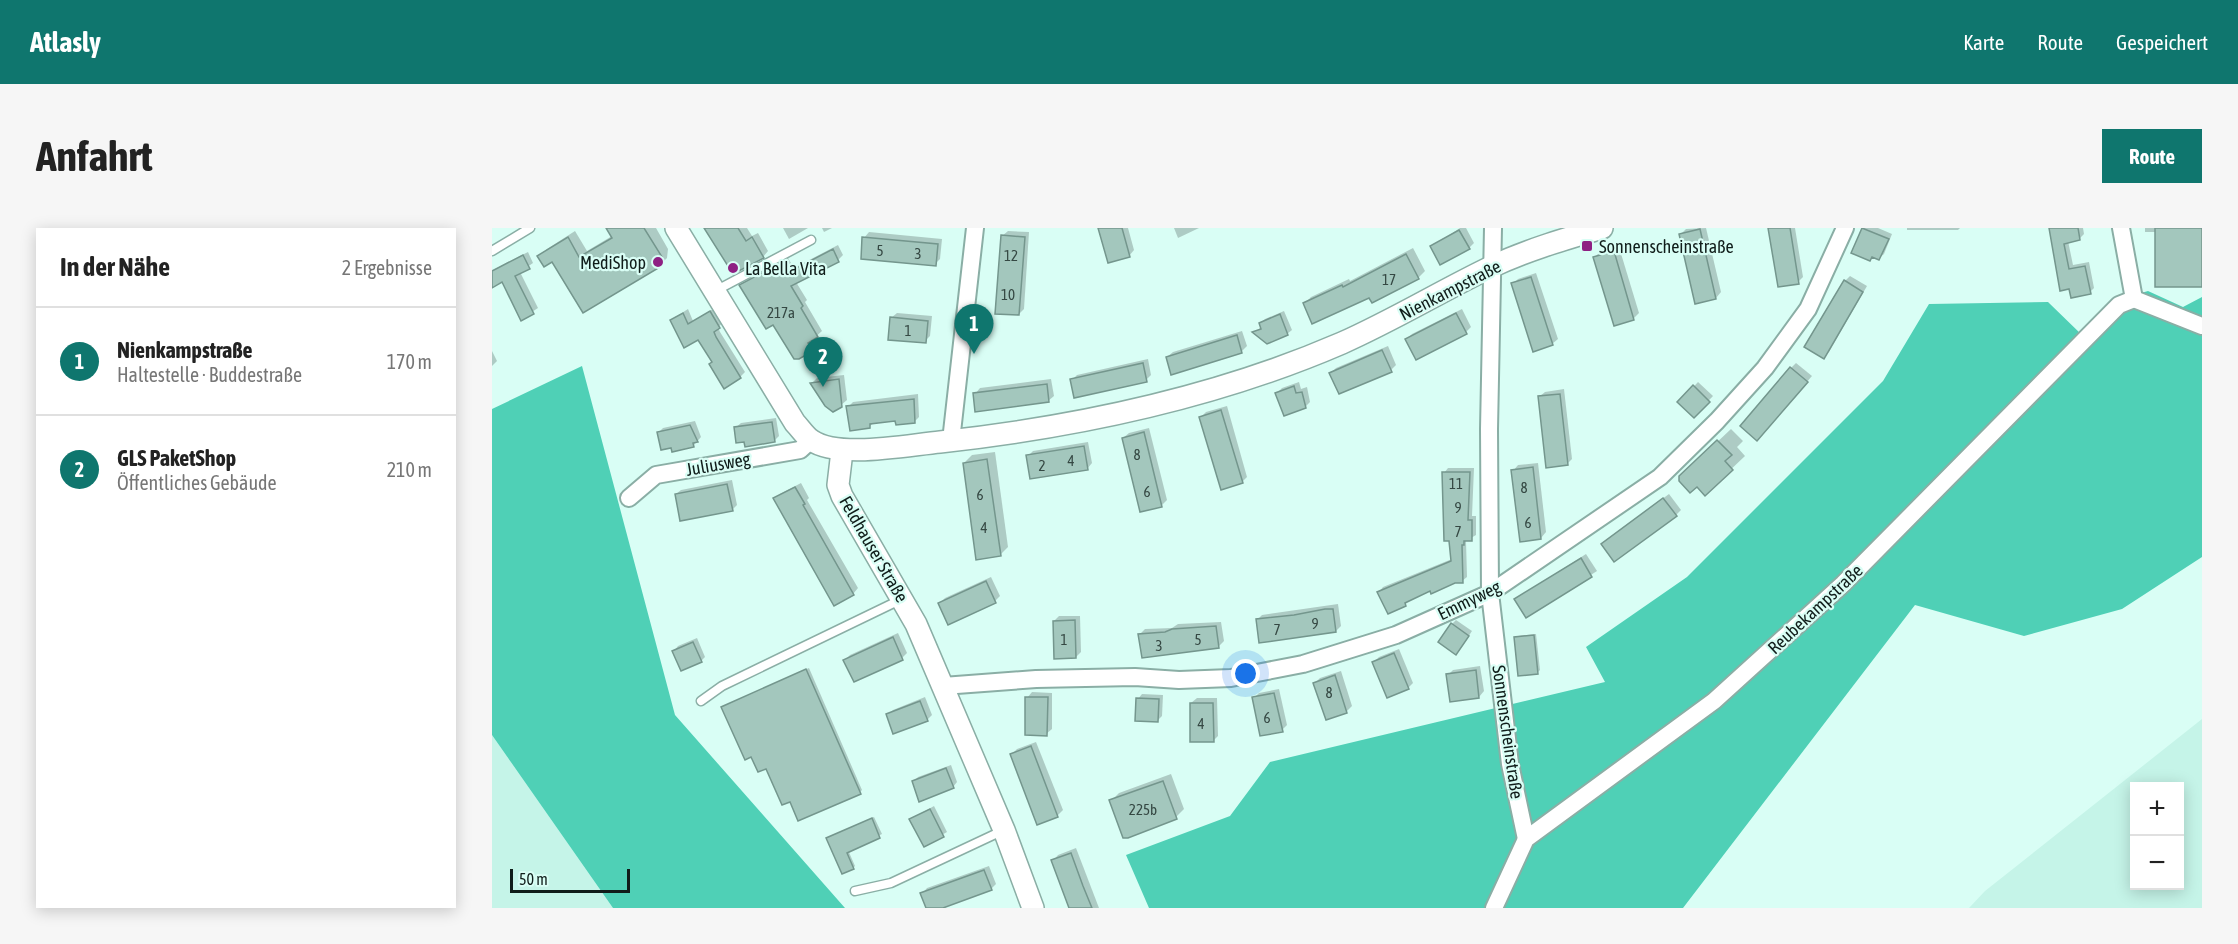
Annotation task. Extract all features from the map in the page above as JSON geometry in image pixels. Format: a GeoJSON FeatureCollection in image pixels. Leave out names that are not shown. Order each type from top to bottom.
{"type":"FeatureCollection","features":[{"type":"Feature","properties":{"kind":"street"},"geometry":{"type":"LineString","coordinates":[[676,228],[795,423],[811,440],[843,451]]}},
{"type":"Feature","properties":{"kind":"street"},"geometry":{"type":"LineString","coordinates":[[951,441],[975,228]]}},
{"type":"Feature","properties":{"kind":"street","name":"Sonnenscheinstraße"},"geometry":{"type":"LineString","coordinates":[[1494,228],[1491,267],[1489,429],[1490,593],[1509,764],[1526,839]]}},
{"type":"Feature","properties":{"kind":"street","name":"Nienkampstraße"},"geometry":{"type":"LineString","coordinates":[[843,451],[951,441],[1067,425],[1160,404],[1284,367],[1392,320],[1491,267],[1525,253],[1602,228]]}},
{"type":"Feature","properties":{"kind":"street","name":"Emmyweg"},"geometry":{"type":"LineString","coordinates":[[943,686],[1036,679],[1230,678],[1303,664],[1396,635],[1490,593],[1660,477],[1717,421],[1765,368],[1808,309],[1845,228]]}},
{"type":"Feature","properties":{"kind":"street"},"geometry":{"type":"LineString","coordinates":[[2121,228],[2134,299],[2202,326]]}},
{"type":"Feature","properties":{"kind":"street","name":"Reubekampstraße"},"geometry":{"type":"LineString","coordinates":[[1494,908],[1526,839],[1714,701],[1843,584],[2119,305],[2134,299]]}},
{"type":"Feature","properties":{"kind":"street","name":"Juliusweg"},"geometry":{"type":"LineString","coordinates":[[629,498],[656,475],[800,450],[811,440]]}},
{"type":"Feature","properties":{"kind":"street","name":"Feldhauser Straße"},"geometry":{"type":"LineString","coordinates":[[843,451],[838,485],[842,496],[903,599],[1004,830],[1033,908]]}},
{"type":"Feature","properties":{"kind":"lane"},"geometry":{"type":"LineString","coordinates":[[492,252],[530,228]]}},
{"type":"Feature","properties":{"kind":"lane"},"geometry":{"type":"LineString","coordinates":[[715,292],[811,240]]}},
{"type":"Feature","properties":{"kind":"lane"},"geometry":{"type":"LineString","coordinates":[[701,701],[722,686],[903,599]]}},
{"type":"Feature","properties":{"kind":"lane"},"geometry":{"type":"LineString","coordinates":[[855,891],[891,883],[1004,830]]}},
{"type":"Feature","properties":{"kind":"shaded area"},"geometry":{"type":"Polygon","coordinates":[[[2202,719],[2202,908],[1969,908],[1985,891],[2202,719]]]}},
{"type":"Feature","properties":{"kind":"shaded area"},"geometry":{"type":"Polygon","coordinates":[[[492,735],[613,908],[492,908],[492,735]]]}},
{"type":"Feature","properties":{"kind":"green space"},"geometry":{"type":"Polygon","coordinates":[[[2148,291],[2183,307],[2202,297],[2202,557],[2122,609],[2024,636],[1915,605],[1683,908],[1149,908],[1126,855],[1230,816],[1270,762],[1605,682],[1586,647],[1687,577],[1883,381],[1929,304],[2048,302],[2083,336],[2115,301],[2148,291]]]}},
{"type":"Feature","properties":{"kind":"green space"},"geometry":{"type":"Polygon","coordinates":[[[582,366],[675,715],[845,908],[613,908],[492,735],[492,409],[582,366]]]}},
{"type":"Feature","properties":{"kind":"building"},"geometry":{"type":"Polygon","coordinates":[[[606,228],[644,228],[662,257],[660,267],[583,313],[552,262],[544,267],[537,256],[568,237],[579,257],[612,238],[606,228]]]}},
{"type":"Feature","properties":{"kind":"building"},"geometry":{"type":"Polygon","coordinates":[[[704,228],[738,228],[746,241],[752,237],[764,258],[733,274],[704,228]]]}},
{"type":"Feature","properties":{"kind":"building"},"geometry":{"type":"Polygon","coordinates":[[[1098,228],[1122,228],[1130,257],[1108,263],[1098,228]]]}},
{"type":"Feature","properties":{"kind":"building"},"geometry":{"type":"Polygon","coordinates":[[[1768,228],[1790,228],[1799,284],[1778,287],[1768,228]]]}},
{"type":"Feature","properties":{"kind":"building"},"geometry":{"type":"Polygon","coordinates":[[[1862,228],[1889,239],[1879,260],[1872,257],[1870,261],[1851,253],[1862,228]]]}},
{"type":"Feature","properties":{"kind":"building"},"geometry":{"type":"Polygon","coordinates":[[[2049,228],[2078,228],[2080,240],[2064,244],[2069,269],[2085,266],[2091,294],[2071,298],[2069,289],[2060,291],[2049,228]]]}},
{"type":"Feature","properties":{"kind":"building"},"geometry":{"type":"Polygon","coordinates":[[[2155,228],[2202,228],[2202,287],[2155,287],[2155,228]]]}},
{"type":"Feature","properties":{"kind":"building"},"geometry":{"type":"Polygon","coordinates":[[[1700,229],[1716,299],[1695,304],[1679,234],[1700,229]]]}},
{"type":"Feature","properties":{"kind":"building"},"geometry":{"type":"Polygon","coordinates":[[[1459,230],[1470,249],[1440,265],[1430,246],[1459,230]]]}},
{"type":"Feature","properties":{"kind":"building"},"geometry":{"type":"Polygon","coordinates":[[[1001,235],[1025,237],[1019,315],[995,314],[1001,235]]]}},
{"type":"Feature","properties":{"kind":"building"},"geometry":{"type":"Polygon","coordinates":[[[862,237],[938,244],[936,266],[861,259],[862,237]]]}},
{"type":"Feature","properties":{"kind":"building"},"geometry":{"type":"Polygon","coordinates":[[[833,249],[839,262],[791,286],[818,337],[808,343],[813,351],[799,359],[794,359],[773,325],[766,329],[739,285],[783,262],[789,272],[833,249]]]}},
{"type":"Feature","properties":{"kind":"building"},"geometry":{"type":"Polygon","coordinates":[[[1614,251],[1634,320],[1614,326],[1593,257],[1614,251]]]}},
{"type":"Feature","properties":{"kind":"building"},"geometry":{"type":"Polygon","coordinates":[[[1406,254],[1419,279],[1372,303],[1369,298],[1312,324],[1303,303],[1342,285],[1343,287],[1406,254]]]}},
{"type":"Feature","properties":{"kind":"building"},"geometry":{"type":"Polygon","coordinates":[[[523,255],[530,269],[515,276],[534,314],[521,321],[502,282],[492,288],[492,271],[523,255]]]}},
{"type":"Feature","properties":{"kind":"building"},"geometry":{"type":"Polygon","coordinates":[[[1531,277],[1553,345],[1533,352],[1511,283],[1531,277]]]}},
{"type":"Feature","properties":{"kind":"building"},"geometry":{"type":"Polygon","coordinates":[[[1844,280],[1863,292],[1824,359],[1804,347],[1844,280]]]}},
{"type":"Feature","properties":{"kind":"building"},"geometry":{"type":"Polygon","coordinates":[[[710,311],[720,328],[714,332],[716,337],[741,378],[724,389],[709,364],[712,362],[698,340],[684,348],[670,320],[683,313],[688,324],[710,311]]]}},
{"type":"Feature","properties":{"kind":"building"},"geometry":{"type":"Polygon","coordinates":[[[1456,313],[1467,334],[1416,360],[1405,339],[1456,313]]]}},
{"type":"Feature","properties":{"kind":"building"},"geometry":{"type":"Polygon","coordinates":[[[1280,314],[1288,335],[1267,344],[1252,332],[1261,329],[1259,323],[1280,314]]]}},
{"type":"Feature","properties":{"kind":"building"},"geometry":{"type":"Polygon","coordinates":[[[890,317],[928,321],[926,343],[888,340],[890,317]]]}},
{"type":"Feature","properties":{"kind":"building"},"geometry":{"type":"Polygon","coordinates":[[[1237,335],[1242,353],[1171,375],[1166,357],[1237,335]]]}},
{"type":"Feature","properties":{"kind":"building"},"geometry":{"type":"Polygon","coordinates":[[[1382,350],[1392,372],[1339,394],[1329,373],[1382,350]]]}},
{"type":"Feature","properties":{"kind":"building"},"geometry":{"type":"Polygon","coordinates":[[[1143,363],[1147,382],[1074,398],[1070,379],[1143,363]]]}},
{"type":"Feature","properties":{"kind":"building"},"geometry":{"type":"Polygon","coordinates":[[[1790,367],[1808,382],[1757,441],[1740,426],[1790,367]]]}},
{"type":"Feature","properties":{"kind":"building"},"geometry":{"type":"Polygon","coordinates":[[[839,379],[842,407],[833,412],[825,406],[810,383],[839,379]]]}},
{"type":"Feature","properties":{"kind":"building"},"geometry":{"type":"Polygon","coordinates":[[[1047,384],[1049,402],[975,412],[973,393],[1047,384]]]}},
{"type":"Feature","properties":{"kind":"building"},"geometry":{"type":"Polygon","coordinates":[[[1693,385],[1710,402],[1694,418],[1677,402],[1693,385]]]}},
{"type":"Feature","properties":{"kind":"building"},"geometry":{"type":"Polygon","coordinates":[[[1294,386],[1296,393],[1302,392],[1306,408],[1284,416],[1275,393],[1294,386]]]}},
{"type":"Feature","properties":{"kind":"building"},"geometry":{"type":"Polygon","coordinates":[[[1560,394],[1568,465],[1546,468],[1538,396],[1560,394]]]}},
{"type":"Feature","properties":{"kind":"building"},"geometry":{"type":"Polygon","coordinates":[[[914,399],[915,423],[896,425],[895,421],[870,424],[870,428],[850,431],[846,406],[914,399]]]}},
{"type":"Feature","properties":{"kind":"building"},"geometry":{"type":"Polygon","coordinates":[[[1221,410],[1243,483],[1221,490],[1199,417],[1221,410]]]}},
{"type":"Feature","properties":{"kind":"building"},"geometry":{"type":"Polygon","coordinates":[[[772,422],[775,442],[745,447],[744,442],[736,443],[734,427],[772,422]]]}},
{"type":"Feature","properties":{"kind":"building"},"geometry":{"type":"Polygon","coordinates":[[[690,425],[698,442],[693,443],[694,447],[672,452],[671,448],[661,450],[657,432],[690,425]]]}},
{"type":"Feature","properties":{"kind":"building"},"geometry":{"type":"Polygon","coordinates":[[[1144,432],[1162,507],[1140,512],[1122,438],[1144,432]]]}},
{"type":"Feature","properties":{"kind":"building"},"geometry":{"type":"Polygon","coordinates":[[[1717,440],[1732,455],[1725,461],[1733,470],[1705,496],[1697,487],[1690,493],[1679,481],[1679,476],[1717,440]]]}},
{"type":"Feature","properties":{"kind":"building"},"geometry":{"type":"Polygon","coordinates":[[[1084,446],[1088,470],[1030,479],[1026,455],[1084,446]]]}},
{"type":"Feature","properties":{"kind":"building"},"geometry":{"type":"Polygon","coordinates":[[[987,459],[1001,556],[976,560],[963,463],[987,459]]]}},
{"type":"Feature","properties":{"kind":"building"},"geometry":{"type":"Polygon","coordinates":[[[1533,467],[1541,539],[1520,542],[1511,470],[1533,467]]]}},
{"type":"Feature","properties":{"kind":"building"},"geometry":{"type":"Polygon","coordinates":[[[1442,472],[1470,472],[1468,520],[1472,520],[1472,541],[1464,541],[1462,545],[1463,583],[1455,583],[1431,594],[1430,591],[1388,614],[1377,592],[1451,561],[1449,541],[1444,541],[1442,472]]]}},
{"type":"Feature","properties":{"kind":"building"},"geometry":{"type":"Polygon","coordinates":[[[727,484],[733,511],[680,521],[675,494],[727,484]]]}},
{"type":"Feature","properties":{"kind":"building"},"geometry":{"type":"Polygon","coordinates":[[[795,487],[854,595],[834,606],[773,498],[795,487]]]}},
{"type":"Feature","properties":{"kind":"building"},"geometry":{"type":"Polygon","coordinates":[[[1663,498],[1677,516],[1614,562],[1601,544],[1663,498]]]}},
{"type":"Feature","properties":{"kind":"building"},"geometry":{"type":"Polygon","coordinates":[[[1581,558],[1592,577],[1526,618],[1514,599],[1581,558]]]}},
{"type":"Feature","properties":{"kind":"building"},"geometry":{"type":"Polygon","coordinates":[[[986,581],[996,603],[948,625],[938,603],[986,581]]]}},
{"type":"Feature","properties":{"kind":"building"},"geometry":{"type":"Polygon","coordinates":[[[1333,609],[1336,632],[1259,643],[1256,619],[1333,609]]]}},
{"type":"Feature","properties":{"kind":"building"},"geometry":{"type":"Polygon","coordinates":[[[1075,620],[1076,658],[1054,659],[1053,621],[1075,620]]]}},
{"type":"Feature","properties":{"kind":"building"},"geometry":{"type":"Polygon","coordinates":[[[1451,623],[1469,636],[1456,655],[1438,642],[1451,623]]]}},
{"type":"Feature","properties":{"kind":"building"},"geometry":{"type":"Polygon","coordinates":[[[1216,626],[1219,648],[1142,658],[1138,634],[1216,626]]]}},
{"type":"Feature","properties":{"kind":"building"},"geometry":{"type":"Polygon","coordinates":[[[1534,635],[1538,674],[1518,676],[1514,637],[1534,635]]]}},
{"type":"Feature","properties":{"kind":"building"},"geometry":{"type":"Polygon","coordinates":[[[893,637],[903,660],[854,682],[843,660],[893,637]]]}},
{"type":"Feature","properties":{"kind":"building"},"geometry":{"type":"Polygon","coordinates":[[[693,642],[702,662],[681,671],[672,651],[693,642]]]}},
{"type":"Feature","properties":{"kind":"building"},"geometry":{"type":"Polygon","coordinates":[[[1394,653],[1409,689],[1387,698],[1372,662],[1394,653]]]}},
{"type":"Feature","properties":{"kind":"building"},"geometry":{"type":"Polygon","coordinates":[[[806,669],[861,794],[798,821],[790,802],[782,805],[766,769],[758,772],[751,757],[745,760],[721,707],[806,669]]]}},
{"type":"Feature","properties":{"kind":"building"},"geometry":{"type":"Polygon","coordinates":[[[1476,670],[1479,698],[1450,702],[1446,674],[1476,670]]]}},
{"type":"Feature","properties":{"kind":"building"},"geometry":{"type":"Polygon","coordinates":[[[1335,675],[1347,713],[1326,720],[1313,683],[1335,675]]]}},
{"type":"Feature","properties":{"kind":"building"},"geometry":{"type":"Polygon","coordinates":[[[1274,693],[1283,732],[1260,736],[1252,697],[1274,693]]]}},
{"type":"Feature","properties":{"kind":"building"},"geometry":{"type":"Polygon","coordinates":[[[1025,697],[1048,697],[1047,736],[1025,735],[1025,697]]]}},
{"type":"Feature","properties":{"kind":"building"},"geometry":{"type":"Polygon","coordinates":[[[1136,698],[1159,699],[1158,722],[1135,721],[1136,698]]]}},
{"type":"Feature","properties":{"kind":"building"},"geometry":{"type":"Polygon","coordinates":[[[920,701],[928,721],[893,734],[886,714],[920,701]]]}},
{"type":"Feature","properties":{"kind":"building"},"geometry":{"type":"Polygon","coordinates":[[[1190,703],[1213,703],[1214,742],[1190,742],[1190,703]]]}},
{"type":"Feature","properties":{"kind":"building"},"geometry":{"type":"Polygon","coordinates":[[[1031,746],[1058,817],[1037,825],[1010,754],[1031,746]]]}},
{"type":"Feature","properties":{"kind":"building"},"geometry":{"type":"Polygon","coordinates":[[[946,768],[954,788],[919,802],[912,781],[946,768]]]}},
{"type":"Feature","properties":{"kind":"building"},"geometry":{"type":"Polygon","coordinates":[[[1163,781],[1177,819],[1123,838],[1109,800],[1163,781]]]}},
{"type":"Feature","properties":{"kind":"building"},"geometry":{"type":"Polygon","coordinates":[[[930,809],[944,837],[924,847],[909,819],[930,809]]]}},
{"type":"Feature","properties":{"kind":"building"},"geometry":{"type":"Polygon","coordinates":[[[872,818],[880,838],[847,853],[854,869],[842,874],[826,838],[872,818]]]}},
{"type":"Feature","properties":{"kind":"building"},"geometry":{"type":"Polygon","coordinates":[[[1071,853],[1092,908],[1069,908],[1051,860],[1071,853]]]}},
{"type":"Feature","properties":{"kind":"building"},"geometry":{"type":"Polygon","coordinates":[[[984,870],[992,890],[943,908],[926,908],[920,893],[984,870]]]}},
{"type":"Feature","properties":{"kind":"place","name":"Sonnenscheinstraße"},"geometry":{"type":"Point","coordinates":[1587,246]}},
{"type":"Feature","properties":{"kind":"place","name":"MediShop"},"geometry":{"type":"Point","coordinates":[658,262]}},
{"type":"Feature","properties":{"kind":"place","name":"La Bella Vita"},"geometry":{"type":"Point","coordinates":[733,268]}},
{"type":"Feature","properties":{"kind":"place","name":"Nienkampstraße"},"geometry":{"type":"Point","coordinates":[974,354]}},
{"type":"Feature","properties":{"kind":"place","name":"GLS PaketShop"},"geometry":{"type":"Point","coordinates":[823,387]}}]}
